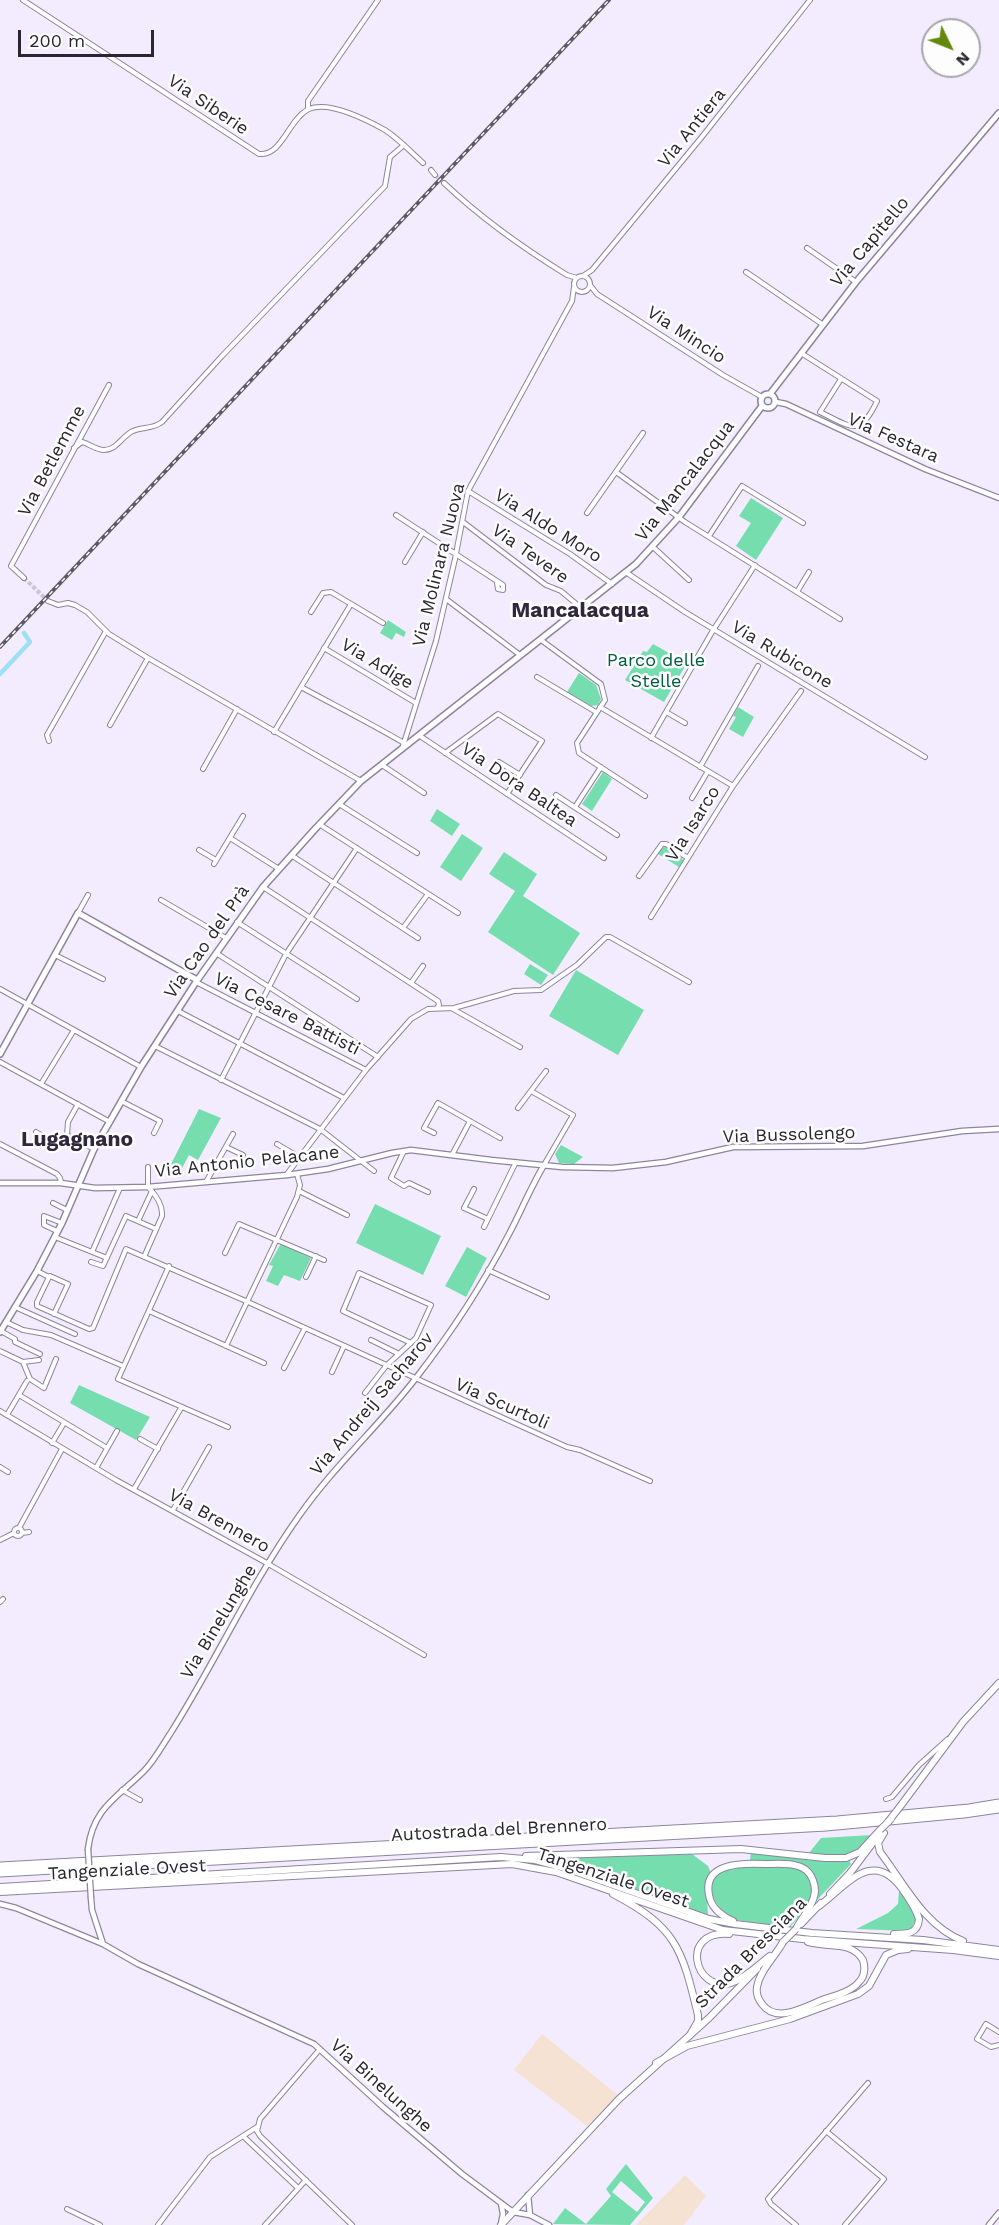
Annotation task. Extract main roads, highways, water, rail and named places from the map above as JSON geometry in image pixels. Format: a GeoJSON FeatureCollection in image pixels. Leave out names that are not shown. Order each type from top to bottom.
{"type":"FeatureCollection","features":[{"type":"Feature","properties":{"kind":"highway","name":"Autostrada del Brennero"},"geometry":{"type":"LineString","coordinates":[[0,1866],[837,1820],[969,1808],[999,1803]]}},
{"type":"Feature","properties":{"kind":"highway","name":"Autostrada del Brennero"},"geometry":{"type":"LineString","coordinates":[[0,1873],[826,1827],[999,1809]]}},
{"type":"Feature","properties":{"kind":"main road","name":"Via Capitello"},"geometry":{"type":"LineString","coordinates":[[770,394],[856,282],[999,113]]}},
{"type":"Feature","properties":{"kind":"main road"},"geometry":{"type":"LineString","coordinates":[[770,394],[776,402],[772,408],[762,406],[762,397],[770,394]]}},
{"type":"Feature","properties":{"kind":"main road","name":"Via Mancalacqua"},"geometry":{"type":"LineString","coordinates":[[403,746],[420,736],[627,573],[679,517],[762,406]]}},
{"type":"Feature","properties":{"kind":"main road","name":"Via Cao del Prà"},"geometry":{"type":"LineString","coordinates":[[0,1332],[37,1271],[62,1223],[94,1149],[141,1067],[196,981],[263,887],[291,855],[361,781],[403,746]]}},
{"type":"Feature","properties":{"kind":"main road"},"geometry":{"type":"LineString","coordinates":[[0,1054],[78,913],[196,981]]}},
{"type":"Feature","properties":{"kind":"main road"},"geometry":{"type":"LineString","coordinates":[[501,1857],[741,1849],[846,1858],[860,1852],[882,1831],[955,1732],[998,1684]]}},
{"type":"Feature","properties":{"kind":"main road"},"geometry":{"type":"LineString","coordinates":[[882,1831],[878,1843],[879,1849],[925,1913],[952,1936],[980,1947]]}},
{"type":"Feature","properties":{"kind":"main road","name":"Strada Bresciana"},"geometry":{"type":"LineString","coordinates":[[501,2225],[619,2098],[690,2035],[770,1958],[803,1920],[850,1873],[882,1831]]}},
{"type":"Feature","properties":{"kind":"main road","name":"Tangenziale Ovest"},"geometry":{"type":"LineString","coordinates":[[0,1887],[501,1857],[535,1860],[565,1868],[710,1919],[735,1924],[812,1933],[923,1940],[999,1950]]}},
{"type":"Feature","properties":{"kind":"main road"},"geometry":{"type":"LineString","coordinates":[[786,1930],[735,1922],[725,1917],[710,1899],[709,1885],[713,1875],[723,1867],[738,1863],[784,1864],[802,1868],[811,1876],[815,1888],[813,1901],[803,1920]]}},
{"type":"Feature","properties":{"kind":"main road","name":"Tangenziale Ovest"},"geometry":{"type":"LineString","coordinates":[[0,1892],[512,1864],[556,1872],[706,1925],[795,1939],[953,1950],[999,1956]]}},
{"type":"Feature","properties":{"kind":"main road"},"geometry":{"type":"LineString","coordinates":[[812,1933],[906,1934],[916,1929],[920,1922],[916,1910],[898,1883],[888,1874],[878,1870],[859,1873],[819,1906]]}},
{"type":"Feature","properties":{"kind":"main road"},"geometry":{"type":"LineString","coordinates":[[600,1886],[653,1918],[677,1945],[698,2015],[698,2021],[690,2035]]}},
{"type":"Feature","properties":{"kind":"main road"},"geometry":{"type":"LineString","coordinates":[[764,1935],[718,1933],[710,1936],[702,1941],[698,1950],[698,1965],[708,1979],[717,1983],[727,1983],[744,1977],[770,1958]]}},
{"type":"Feature","properties":{"kind":"main road"},"geometry":{"type":"LineString","coordinates":[[770,1958],[760,1977],[757,1993],[762,2006],[774,2013],[791,2012],[845,1992],[861,1979],[864,1963],[856,1951],[845,1946],[815,1944],[795,1939]]}},
{"type":"Feature","properties":{"kind":"main road"},"geometry":{"type":"LineString","coordinates":[[656,2063],[687,2046],[782,2022],[858,1994],[869,1986],[883,1958],[893,1951],[953,1950]]}},
{"type":"Feature","properties":{"kind":"waterway"},"geometry":{"type":"LineString","coordinates":[[0,674],[30,642],[24,633]]}},
{"type":"Feature","properties":{"kind":"tunnel"},"geometry":{"type":"LineString","coordinates":[[435,175],[444,183]]}},
{"type":"Feature","properties":{"kind":"tunnel"},"geometry":{"type":"LineString","coordinates":[[24,578],[48,601]]}},
{"type":"Feature","properties":{"kind":"railway"},"geometry":{"type":"LineString","coordinates":[[0,647],[609,0]]}},
{"type":"Feature","properties":{"kind":"district","name":"Mancalacqua"},"geometry":{"type":"Point","coordinates":[580,611]}},
{"type":"Feature","properties":{"kind":"district","name":"Lugagnano"},"geometry":{"type":"Point","coordinates":[77,1140]}},
{"type":"Feature","properties":{"kind":"park label","name":"Parco delle Stelle"},"geometry":{"type":"Point","coordinates":[656,671]}}]}
